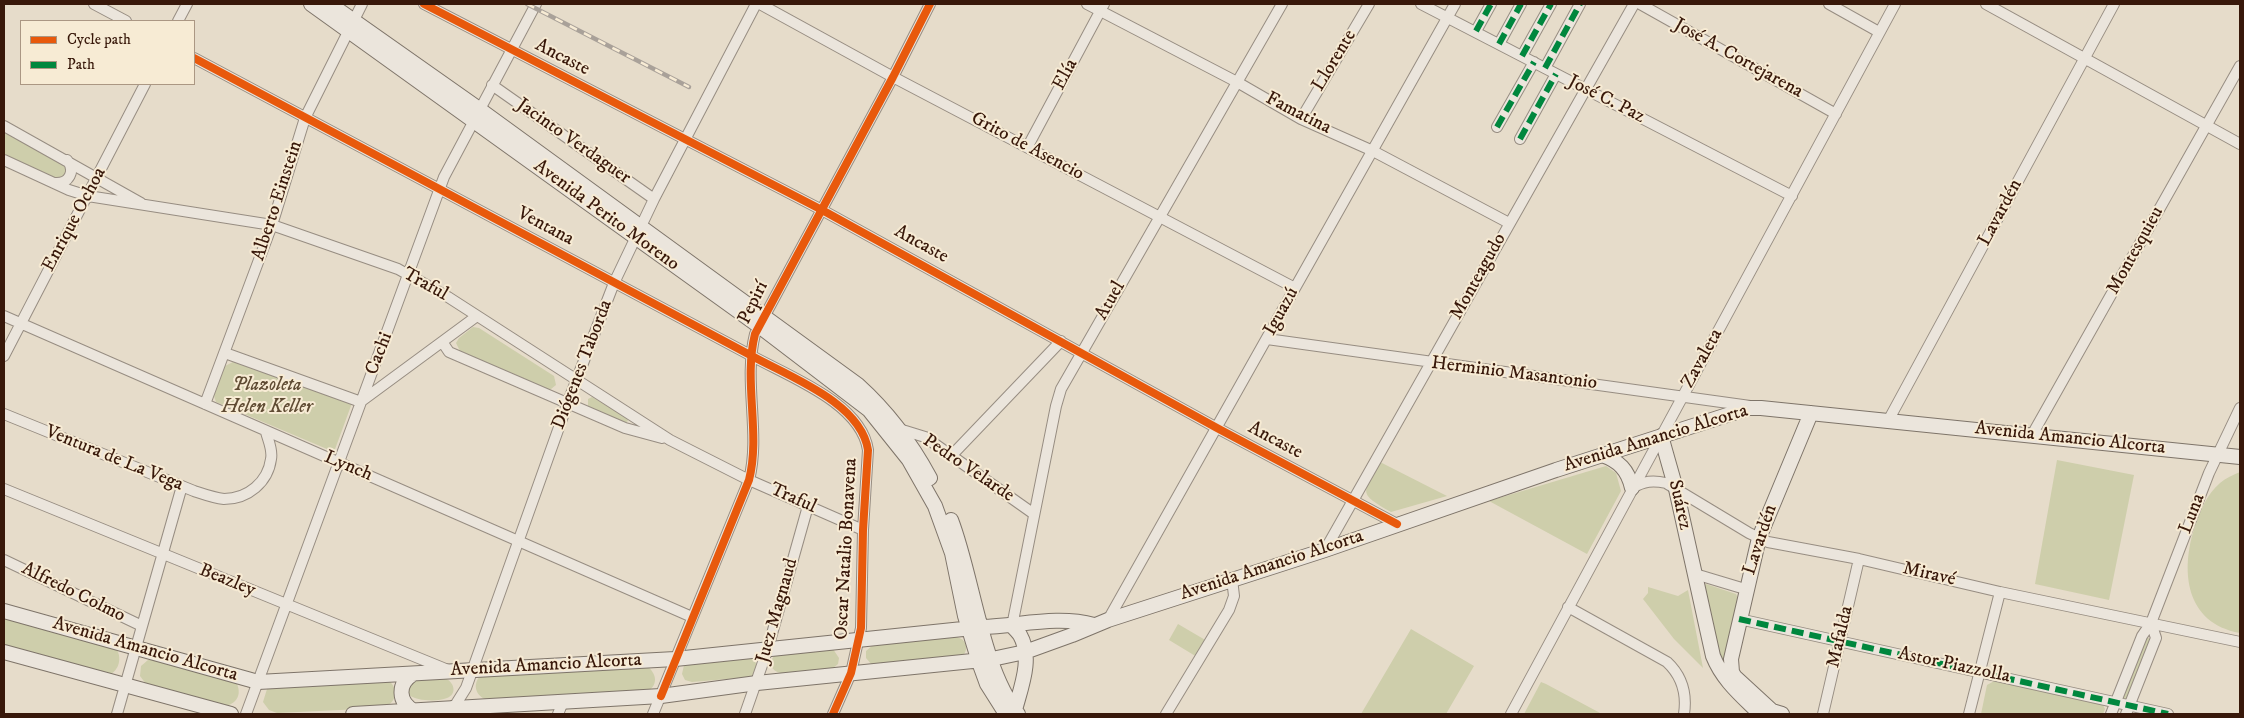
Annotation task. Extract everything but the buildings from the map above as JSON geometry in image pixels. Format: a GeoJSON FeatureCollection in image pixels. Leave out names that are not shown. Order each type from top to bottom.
{"type":"FeatureCollection","features":[{"type":"Feature","properties":{"kind":"main road","name":"Avenida Perito Moreno"},"geometry":{"type":"LineString","coordinates":[[311,4],[351,26],[761,321],[896,433],[918,457],[947,510],[961,547],[975,628],[985,661],[988,684],[1014,713]]}},
{"type":"Feature","properties":{"kind":"main road","name":"Avenida Perito Moreno"},"geometry":{"type":"LineString","coordinates":[[330,4],[351,26]]}},
{"type":"Feature","properties":{"kind":"main road","name":"Avenida Amancio Alcorta"},"geometry":{"type":"LineString","coordinates":[[353,714],[560,708],[757,683],[985,661],[1025,652],[1108,620],[1325,550],[1397,524],[1738,410],[1761,408],[2240,457]]}},
{"type":"Feature","properties":{"kind":"main road","name":"Lavardén"},"geometry":{"type":"LineString","coordinates":[[1782,714],[1772,711],[1732,672],[1731,658],[1745,589],[1759,538],[1811,413]]}},
{"type":"Feature","properties":{"kind":"main road","name":"Suárez"},"geometry":{"type":"LineString","coordinates":[[1661,436],[1676,489],[1713,656],[1728,683],[1760,714]]}},
{"type":"Feature","properties":{"kind":"main road"},"geometry":{"type":"LineString","coordinates":[[1602,455],[1619,463],[1626,470],[1632,488]]}},
{"type":"Feature","properties":{"kind":"main road","name":"Avenida Amancio Alcorta"},"geometry":{"type":"LineString","coordinates":[[4,611],[258,682],[675,659],[768,648],[1012,626],[1044,621],[1078,621],[1094,625]]}},
{"type":"Feature","properties":{"kind":"main road"},"geometry":{"type":"LineString","coordinates":[[1012,626],[1020,635],[1025,652],[1026,668],[1014,713]]}},
{"type":"Feature","properties":{"kind":"main road","name":"Avenida Amancio Alcorta"},"geometry":{"type":"LineString","coordinates":[[4,652],[231,714]]}},
{"type":"Feature","properties":{"kind":"main road"},"geometry":{"type":"LineString","coordinates":[[414,674],[404,682],[401,693],[405,704],[414,712]]}},
{"type":"Feature","properties":{"kind":"street"},"geometry":{"type":"LineString","coordinates":[[94,4],[124,20]]}},
{"type":"Feature","properties":{"kind":"street"},"geometry":{"type":"LineString","coordinates":[[179,20],[187,4]]}},
{"type":"Feature","properties":{"kind":"street","name":"Alberto Einstein"},"geometry":{"type":"LineString","coordinates":[[205,404],[272,225],[305,118],[362,4]]}},
{"type":"Feature","properties":{"kind":"street","name":"Ancaste"},"geometry":{"type":"LineString","coordinates":[[424,4],[822,210],[1217,428],[1397,524]]}},
{"type":"Feature","properties":{"kind":"street","name":"Cachi"},"geometry":{"type":"LineString","coordinates":[[246,714],[444,177],[492,85],[513,51],[536,4]]}},
{"type":"Feature","properties":{"kind":"street","name":"Grito de Asencio"},"geometry":{"type":"LineString","coordinates":[[758,4],[1295,288]]}},
{"type":"Feature","properties":{"kind":"street","name":"Diógenes Taborda"},"geometry":{"type":"LineString","coordinates":[[448,710],[456,704],[463,694],[576,380],[614,283],[654,199],[758,4]]}},
{"type":"Feature","properties":{"kind":"street","name":"Pepirí"},"geometry":{"type":"LineString","coordinates":[[653,714],[750,480],[754,452],[752,356],[753,345],[761,321],[893,77],[930,4]]}},
{"type":"Feature","properties":{"kind":"street","name":"Famatina"},"geometry":{"type":"LineString","coordinates":[[1087,4],[1102,7],[1301,119],[1373,151],[1509,223]]}},
{"type":"Feature","properties":{"kind":"street","name":"Atuel"},"geometry":{"type":"LineString","coordinates":[[1012,626],[1056,406],[1066,380],[1282,4]]}},
{"type":"Feature","properties":{"kind":"street","name":"Llorente"},"geometry":{"type":"LineString","coordinates":[[1301,119],[1369,4]]}},
{"type":"Feature","properties":{"kind":"street","name":"José C. Paz"},"geometry":{"type":"LineString","coordinates":[[1421,4],[1792,196]]}},
{"type":"Feature","properties":{"kind":"street","name":"Iguazú"},"geometry":{"type":"LineString","coordinates":[[1108,620],[1455,4]]}},
{"type":"Feature","properties":{"kind":"street"},"geometry":{"type":"LineString","coordinates":[[1476,31],[1491,4]]}},
{"type":"Feature","properties":{"kind":"street"},"geometry":{"type":"LineString","coordinates":[[1499,44],[1521,4]]}},
{"type":"Feature","properties":{"kind":"street"},"geometry":{"type":"LineString","coordinates":[[1522,56],[1551,4]]}},
{"type":"Feature","properties":{"kind":"street"},"geometry":{"type":"LineString","coordinates":[[1545,68],[1580,4]]}},
{"type":"Feature","properties":{"kind":"street","name":"Monteagudo"},"geometry":{"type":"LineString","coordinates":[[1325,550],[1634,4]]}},
{"type":"Feature","properties":{"kind":"street","name":"José A. Cortejarena"},"geometry":{"type":"LineString","coordinates":[[1640,4],[1836,114]]}},
{"type":"Feature","properties":{"kind":"street"},"geometry":{"type":"LineString","coordinates":[[1829,4],[1879,32]]}},
{"type":"Feature","properties":{"kind":"street","name":"Zavaleta"},"geometry":{"type":"LineString","coordinates":[[1511,714],[1895,4]]}},
{"type":"Feature","properties":{"kind":"street"},"geometry":{"type":"LineString","coordinates":[[1986,4],[2086,57],[2240,144]]}},
{"type":"Feature","properties":{"kind":"street","name":"Lavardén"},"geometry":{"type":"LineString","coordinates":[[1888,421],[2114,4]]}},
{"type":"Feature","properties":{"kind":"street","name":"Elía"},"geometry":{"type":"LineString","coordinates":[[1028,146],[1102,7]]}},
{"type":"Feature","properties":{"kind":"street","name":"Ventana"},"geometry":{"type":"LineString","coordinates":[[195,59],[832,400],[853,418],[867,440]]}},
{"type":"Feature","properties":{"kind":"street"},"geometry":{"type":"LineString","coordinates":[[1497,127],[1534,62]]}},
{"type":"Feature","properties":{"kind":"street","name":"Montesquieu"},"geometry":{"type":"LineString","coordinates":[[2032,435],[2240,66]]}},
{"type":"Feature","properties":{"kind":"street"},"geometry":{"type":"LineString","coordinates":[[1520,139],[1556,74]]}},
{"type":"Feature","properties":{"kind":"street","name":"Enrique Ochoa"},"geometry":{"type":"LineString","coordinates":[[4,356],[145,85]]}},
{"type":"Feature","properties":{"kind":"street","name":"Jacinto Verdaguer"},"geometry":{"type":"LineString","coordinates":[[492,85],[654,199]]}},
{"type":"Feature","properties":{"kind":"street","name":"Traful"},"geometry":{"type":"LineString","coordinates":[[4,126],[98,177],[148,207]]}},
{"type":"Feature","properties":{"kind":"street","name":"Traful"},"geometry":{"type":"LineString","coordinates":[[4,160],[88,196],[148,207],[272,225],[409,275],[477,316],[670,440],[750,480],[863,530]]}},
{"type":"Feature","properties":{"kind":"street"},"geometry":{"type":"LineString","coordinates":[[55,183],[62,183],[69,177],[71,168],[67,160]]}},
{"type":"Feature","properties":{"kind":"street","name":"Lynch"},"geometry":{"type":"LineString","coordinates":[[4,316],[692,617]]}},
{"type":"Feature","properties":{"kind":"street"},"geometry":{"type":"LineString","coordinates":[[225,353],[361,402],[477,316]]}},
{"type":"Feature","properties":{"kind":"street","name":"Herminio Masantonio"},"geometry":{"type":"LineString","coordinates":[[1268,339],[1761,408]]}},
{"type":"Feature","properties":{"kind":"street"},"geometry":{"type":"LineString","coordinates":[[952,455],[1061,341]]}},
{"type":"Feature","properties":{"kind":"street","name":"Traful"},"geometry":{"type":"LineString","coordinates":[[443,343],[449,352],[625,428],[670,440]]}},
{"type":"Feature","properties":{"kind":"street","name":"Luna"},"geometry":{"type":"LineString","coordinates":[[2111,714],[2142,636],[2151,623],[2217,454],[2240,408]]}},
{"type":"Feature","properties":{"kind":"street","name":"Ventura de La Vega"},"geometry":{"type":"LineString","coordinates":[[4,414],[182,486],[212,497],[226,499],[242,496],[252,491],[261,482],[272,458],[266,432]]}},
{"type":"Feature","properties":{"kind":"street","name":"Pedro Velarde"},"geometry":{"type":"LineString","coordinates":[[896,433],[925,437],[1034,514]]}},
{"type":"Feature","properties":{"kind":"street","name":"Oscar Natalio Bonavena"},"geometry":{"type":"LineString","coordinates":[[833,714],[850,673],[860,641],[867,440]]}},
{"type":"Feature","properties":{"kind":"street","name":"Miravé"},"geometry":{"type":"LineString","coordinates":[[1632,488],[1642,482],[1666,483],[1768,542],[1859,559],[2000,592],[2240,642]]}},
{"type":"Feature","properties":{"kind":"street"},"geometry":{"type":"LineString","coordinates":[[117,714],[182,486]]}},
{"type":"Feature","properties":{"kind":"street","name":"Beazley"},"geometry":{"type":"LineString","coordinates":[[4,489],[451,672]]}},
{"type":"Feature","properties":{"kind":"street","name":"Juez Magnaud"},"geometry":{"type":"LineString","coordinates":[[745,714],[768,648],[808,506]]}},
{"type":"Feature","properties":{"kind":"street","name":"Mafalda"},"geometry":{"type":"LineString","coordinates":[[1823,714],[1859,559]]}},
{"type":"Feature","properties":{"kind":"street","name":"Alfredo Colmo"},"geometry":{"type":"LineString","coordinates":[[4,560],[142,626]]}},
{"type":"Feature","properties":{"kind":"street"},"geometry":{"type":"LineString","coordinates":[[1695,574],[1745,589]]}},
{"type":"Feature","properties":{"kind":"street"},"geometry":{"type":"LineString","coordinates":[[1166,714],[1229,610],[1234,596],[1232,579]]}},
{"type":"Feature","properties":{"kind":"street"},"geometry":{"type":"LineString","coordinates":[[1969,714],[2000,592]]}},
{"type":"Feature","properties":{"kind":"street"},"geometry":{"type":"LineString","coordinates":[[1568,607],[1667,662],[1676,672],[1685,692],[1684,714]]}},
{"type":"Feature","properties":{"kind":"street","name":"Astor Piazzolla"},"geometry":{"type":"LineString","coordinates":[[1739,619],[2116,702],[2128,709],[2168,714]]}},
{"type":"Feature","properties":{"kind":"street","name":"Luna"},"geometry":{"type":"LineString","coordinates":[[2128,709],[2156,638],[2151,623]]}},
{"type":"Feature","properties":{"kind":"green space"},"geometry":{"type":"Polygon","coordinates":[[[4,133],[65,163],[68,174],[58,179],[4,154],[4,133]]]}},
{"type":"Feature","properties":{"kind":"green space"},"geometry":{"type":"Polygon","coordinates":[[[473,327],[479,328],[554,376],[556,385],[548,389],[460,351],[456,343],[459,338],[473,327]]]}},
{"type":"Feature","properties":{"kind":"green space","name":"Plazoleta Helen Keller"},"geometry":{"type":"Polygon","coordinates":[[[233,362],[352,403],[334,452],[216,402],[214,396],[225,366],[233,362]]]}},
{"type":"Feature","properties":{"kind":"green space"},"geometry":{"type":"Polygon","coordinates":[[[592,397],[627,418],[628,421],[625,423],[588,406],[588,399],[592,397]]]}},
{"type":"Feature","properties":{"kind":"green space"},"geometry":{"type":"Polygon","coordinates":[[[2057,460],[2134,475],[2109,600],[2035,584],[2057,460]]]}},
{"type":"Feature","properties":{"kind":"green space"},"geometry":{"type":"Polygon","coordinates":[[[1380,462],[1447,496],[1391,512],[1373,501],[1366,492],[1369,481],[1380,462]]]}},
{"type":"Feature","properties":{"kind":"green space"},"geometry":{"type":"Polygon","coordinates":[[[1606,466],[1616,473],[1621,491],[1587,554],[1489,501],[1606,466]]]}},
{"type":"Feature","properties":{"kind":"green space"},"geometry":{"type":"Polygon","coordinates":[[[2240,472],[2240,633],[2222,627],[2208,618],[2198,607],[2191,593],[2188,577],[2188,560],[2195,526],[2208,497],[2220,483],[2240,472]]]}},
{"type":"Feature","properties":{"kind":"green space"},"geometry":{"type":"Polygon","coordinates":[[[1706,584],[1736,594],[1738,598],[1722,669],[1704,585],[1706,584]]]}},
{"type":"Feature","properties":{"kind":"green space"},"geometry":{"type":"Polygon","coordinates":[[[1648,587],[1678,596],[1688,590],[1703,668],[1674,639],[1643,599],[1648,593],[1648,587]]]}},
{"type":"Feature","properties":{"kind":"green space"},"geometry":{"type":"Polygon","coordinates":[[[4,615],[116,648],[119,655],[118,667],[109,675],[4,646],[4,615]]]}},
{"type":"Feature","properties":{"kind":"green space"},"geometry":{"type":"Polygon","coordinates":[[[1178,624],[1207,641],[1197,657],[1169,640],[1178,624]]]}},
{"type":"Feature","properties":{"kind":"green space"},"geometry":{"type":"Polygon","coordinates":[[[1411,629],[1474,666],[1446,714],[1361,714],[1411,629]]]}},
{"type":"Feature","properties":{"kind":"green space"},"geometry":{"type":"Polygon","coordinates":[[[958,637],[965,643],[966,649],[963,656],[872,665],[866,658],[866,651],[873,645],[958,637]]]}},
{"type":"Feature","properties":{"kind":"green space"},"geometry":{"type":"Polygon","coordinates":[[[2146,637],[2151,639],[2126,703],[2121,701],[2146,637]]]}},
{"type":"Feature","properties":{"kind":"green space"},"geometry":{"type":"Polygon","coordinates":[[[833,649],[839,658],[838,664],[832,669],[781,673],[774,670],[771,665],[776,654],[833,649]]]}},
{"type":"Feature","properties":{"kind":"green space"},"geometry":{"type":"Polygon","coordinates":[[[153,658],[236,682],[239,690],[238,697],[233,703],[226,706],[146,684],[140,676],[141,666],[153,658]]]}},
{"type":"Feature","properties":{"kind":"green space"},"geometry":{"type":"Polygon","coordinates":[[[752,658],[758,666],[754,676],[751,677],[692,682],[685,680],[682,674],[684,665],[752,658]]]}},
{"type":"Feature","properties":{"kind":"green space"},"geometry":{"type":"Polygon","coordinates":[[[647,666],[655,679],[654,685],[648,691],[488,700],[478,693],[476,687],[480,676],[647,666]]]}},
{"type":"Feature","properties":{"kind":"green space"},"geometry":{"type":"Polygon","coordinates":[[[444,678],[450,682],[454,691],[447,698],[427,700],[417,699],[409,695],[408,685],[412,680],[444,678]]]}},
{"type":"Feature","properties":{"kind":"green space"},"geometry":{"type":"Polygon","coordinates":[[[1996,680],[2102,703],[2105,709],[2103,714],[1981,714],[1987,685],[1996,680]]]}},
{"type":"Feature","properties":{"kind":"green space"},"geometry":{"type":"Polygon","coordinates":[[[389,681],[395,688],[395,696],[391,703],[382,708],[277,713],[269,710],[263,702],[267,689],[270,686],[389,681]]]}},
{"type":"Feature","properties":{"kind":"green space"},"geometry":{"type":"Polygon","coordinates":[[[1541,682],[1546,684],[1602,714],[1524,714],[1541,682]]]}},
{"type":"Feature","properties":{"kind":"railway"},"geometry":{"type":"LineString","coordinates":[[527,4],[689,87]]}},
{"type":"Feature","properties":{"kind":"marked path"},"geometry":{"type":"LineString","coordinates":[[1476,31],[1491,4]]}},
{"type":"Feature","properties":{"kind":"marked path"},"geometry":{"type":"LineString","coordinates":[[1499,44],[1521,4]]}},
{"type":"Feature","properties":{"kind":"marked path"},"geometry":{"type":"LineString","coordinates":[[1522,56],[1551,4]]}},
{"type":"Feature","properties":{"kind":"marked path"},"geometry":{"type":"LineString","coordinates":[[1545,68],[1580,4]]}},
{"type":"Feature","properties":{"kind":"marked path"},"geometry":{"type":"LineString","coordinates":[[1497,127],[1534,62]]}},
{"type":"Feature","properties":{"kind":"marked path"},"geometry":{"type":"LineString","coordinates":[[1520,139],[1556,74]]}},
{"type":"Feature","properties":{"kind":"marked path"},"geometry":{"type":"LineString","coordinates":[[1739,619],[2168,714]]}},
{"type":"Feature","properties":{"kind":"cycle path"},"geometry":{"type":"LineString","coordinates":[[424,4],[822,210],[1217,428],[1397,524]]}},
{"type":"Feature","properties":{"kind":"cycle path"},"geometry":{"type":"LineString","coordinates":[[661,696],[749,480],[753,444],[751,370],[755,334],[893,77],[930,4]]}},
{"type":"Feature","properties":{"kind":"cycle path"},"geometry":{"type":"LineString","coordinates":[[195,59],[804,383],[822,393],[852,418],[863,433],[868,450],[863,530],[861,628],[851,673],[833,714]]}}]}
